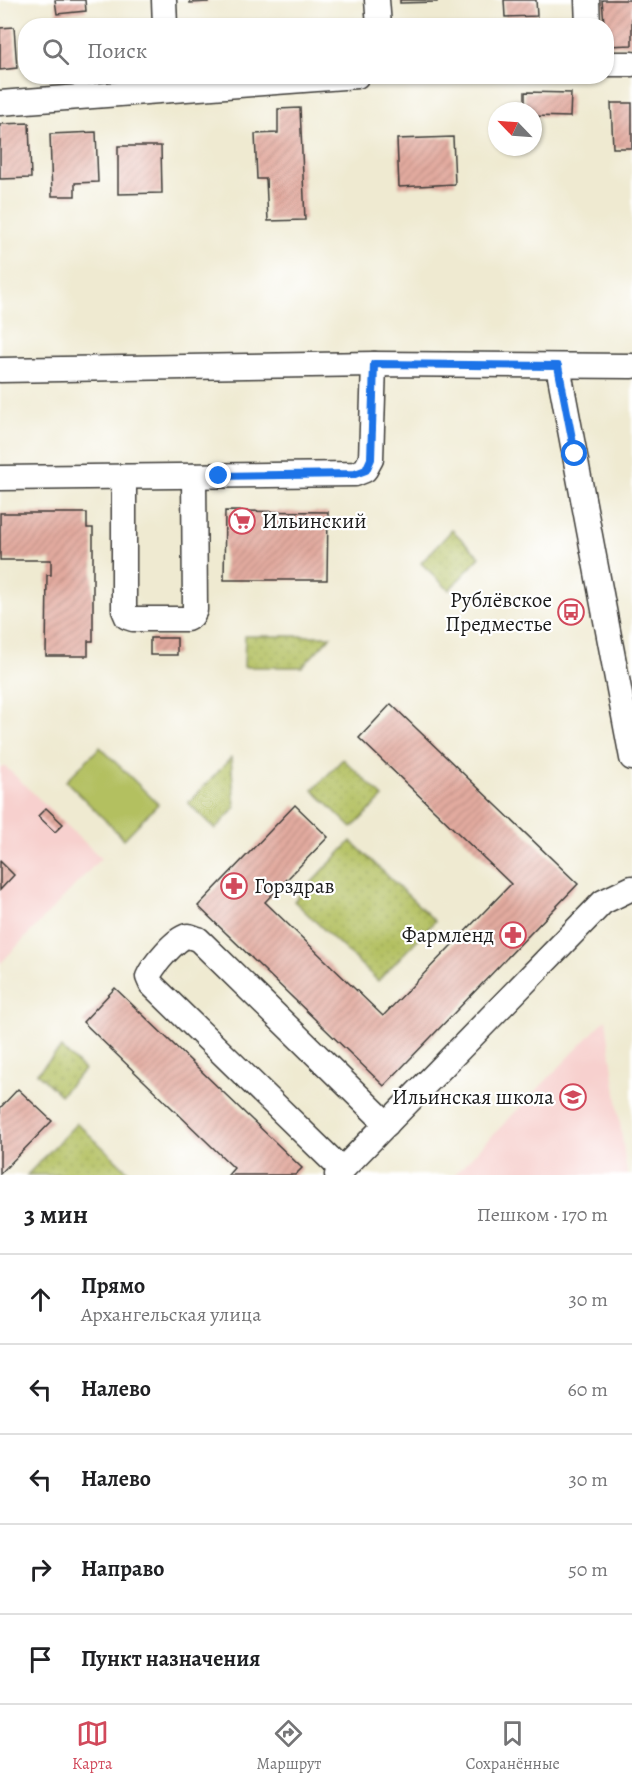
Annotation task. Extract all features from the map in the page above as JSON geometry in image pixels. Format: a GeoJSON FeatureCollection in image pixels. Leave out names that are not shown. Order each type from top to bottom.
{"type":"FeatureCollection","features":[{"type":"Feature","properties":{"kind":"street"},"geometry":{"type":"LineString","coordinates":[[164,0],[165,18]]}},
{"type":"Feature","properties":{"kind":"street"},"geometry":{"type":"LineString","coordinates":[[377,0],[378,18]]}},
{"type":"Feature","properties":{"kind":"street"},"geometry":{"type":"LineString","coordinates":[[587,0],[588,18]]}},
{"type":"Feature","properties":{"kind":"street"},"geometry":{"type":"LineString","coordinates":[[614,64],[632,64]]}},
{"type":"Feature","properties":{"kind":"street"},"geometry":{"type":"LineString","coordinates":[[0,103],[167,84]]}},
{"type":"Feature","properties":{"kind":"street"},"geometry":{"type":"LineString","coordinates":[[0,478],[355,474],[366,470],[371,459],[374,364]]}},
{"type":"Feature","properties":{"kind":"street"},"geometry":{"type":"LineString","coordinates":[[0,370],[374,364],[632,366]]}},
{"type":"Feature","properties":{"kind":"street"},"geometry":{"type":"LineString","coordinates":[[558,366],[632,758]]}},
{"type":"Feature","properties":{"kind":"street"},"geometry":{"type":"LineString","coordinates":[[124,477],[124,610],[127,617],[133,619],[176,619],[192,616],[195,610],[194,476]]}},
{"type":"Feature","properties":{"kind":"street"},"geometry":{"type":"LineString","coordinates":[[387,1124],[198,939],[189,936],[181,938],[151,968],[148,977],[151,984],[340,1173],[603,902],[632,888]]}},
{"type":"Feature","properties":{"kind":"shaded area"},"geometry":{"type":"Polygon","coordinates":[[[0,767],[6,767],[101,858],[0,964],[0,767]]]}},
{"type":"Feature","properties":{"kind":"shaded area","name":"Ильинская школа"},"geometry":{"type":"Polygon","coordinates":[[[606,1019],[627,1175],[454,1175],[606,1019]]]}},
{"type":"Feature","properties":{"kind":"green space"},"geometry":{"type":"Polygon","coordinates":[[[452,530],[480,557],[449,590],[421,563],[452,530]]]}},
{"type":"Feature","properties":{"kind":"green space"},"geometry":{"type":"Polygon","coordinates":[[[245,636],[331,636],[302,667],[244,667],[245,636]]]}},
{"type":"Feature","properties":{"kind":"green space"},"geometry":{"type":"Polygon","coordinates":[[[100,747],[158,804],[124,839],[66,781],[100,747]]]}},
{"type":"Feature","properties":{"kind":"green space"},"geometry":{"type":"Polygon","coordinates":[[[231,758],[235,808],[215,829],[188,803],[231,758]]]}},
{"type":"Feature","properties":{"kind":"green space"},"geometry":{"type":"Polygon","coordinates":[[[343,759],[383,797],[352,828],[313,790],[343,759]]]}},
{"type":"Feature","properties":{"kind":"green space"},"geometry":{"type":"Polygon","coordinates":[[[351,841],[435,921],[378,981],[294,901],[351,841]]]}},
{"type":"Feature","properties":{"kind":"green space"},"geometry":{"type":"Polygon","coordinates":[[[61,1048],[84,1070],[60,1095],[37,1073],[61,1048]]]}},
{"type":"Feature","properties":{"kind":"green space"},"geometry":{"type":"Polygon","coordinates":[[[77,1123],[132,1175],[27,1175],[77,1123]]]}},
{"type":"Feature","properties":{"kind":"building"},"geometry":{"type":"Polygon","coordinates":[[[55,0],[85,0],[86,11],[57,14],[55,0]]]}},
{"type":"Feature","properties":{"kind":"building"},"geometry":{"type":"Polygon","coordinates":[[[190,0],[208,0],[208,2],[190,3],[190,0]]]}},
{"type":"Feature","properties":{"kind":"building"},"geometry":{"type":"Polygon","coordinates":[[[400,0],[437,0],[437,2],[400,3],[400,0]]]}},
{"type":"Feature","properties":{"kind":"building"},"geometry":{"type":"Polygon","coordinates":[[[504,0],[536,0],[537,16],[505,17],[504,0]]]}},
{"type":"Feature","properties":{"kind":"building"},"geometry":{"type":"Polygon","coordinates":[[[602,0],[632,0],[632,45],[614,46],[614,18],[604,18],[602,0]]]}},
{"type":"Feature","properties":{"kind":"building"},"geometry":{"type":"Polygon","coordinates":[[[14,27],[17,68],[0,70],[0,28],[14,27]]]}},
{"type":"Feature","properties":{"kind":"building"},"geometry":{"type":"Polygon","coordinates":[[[525,92],[571,93],[570,117],[542,116],[542,102],[525,102],[525,92]]]}},
{"type":"Feature","properties":{"kind":"building"},"geometry":{"type":"Polygon","coordinates":[[[611,103],[632,103],[632,148],[613,148],[611,103]]]}},
{"type":"Feature","properties":{"kind":"building"},"geometry":{"type":"Polygon","coordinates":[[[300,108],[305,220],[268,221],[266,179],[257,179],[255,134],[278,133],[278,109],[300,108]]]}},
{"type":"Feature","properties":{"kind":"building"},"geometry":{"type":"Polygon","coordinates":[[[29,123],[31,178],[0,179],[0,124],[29,123]]]}},
{"type":"Feature","properties":{"kind":"building"},"geometry":{"type":"Polygon","coordinates":[[[96,132],[98,182],[75,183],[75,196],[52,196],[50,134],[96,132]]]}},
{"type":"Feature","properties":{"kind":"building"},"geometry":{"type":"Polygon","coordinates":[[[453,137],[455,184],[399,187],[397,139],[453,137]]]}},
{"type":"Feature","properties":{"kind":"building"},"geometry":{"type":"Polygon","coordinates":[[[118,146],[161,146],[162,193],[118,194],[118,146]]]}},
{"type":"Feature","properties":{"kind":"building"},"geometry":{"type":"Polygon","coordinates":[[[225,511],[328,512],[327,580],[224,580],[225,511]]]}},
{"type":"Feature","properties":{"kind":"building"},"geometry":{"type":"Polygon","coordinates":[[[0,513],[87,513],[87,528],[93,528],[93,641],[88,641],[88,656],[46,656],[47,575],[51,575],[51,560],[0,560],[0,513]]]}},
{"type":"Feature","properties":{"kind":"building"},"geometry":{"type":"Polygon","coordinates":[[[150,638],[177,638],[177,655],[150,655],[150,638]]]}},
{"type":"Feature","properties":{"kind":"building"},"geometry":{"type":"Polygon","coordinates":[[[391,704],[578,884],[384,1086],[198,906],[295,805],[328,837],[265,902],[383,1016],[511,884],[359,738],[391,704]]]}},
{"type":"Feature","properties":{"kind":"building"},"geometry":{"type":"Polygon","coordinates":[[[46,808],[63,824],[55,832],[38,816],[46,808]]]}},
{"type":"Feature","properties":{"kind":"building"},"geometry":{"type":"Polygon","coordinates":[[[0,861],[14,875],[0,890],[0,861]]]}},
{"type":"Feature","properties":{"kind":"building"},"geometry":{"type":"Polygon","coordinates":[[[115,988],[302,1168],[295,1175],[228,1175],[234,1168],[83,1022],[115,988]]]}},
{"type":"Feature","properties":{"kind":"building"},"geometry":{"type":"Polygon","coordinates":[[[18,1089],[52,1121],[0,1174],[0,1108],[18,1089]]]}},
{"type":"Feature","properties":{"kind":"place","name":"Ильинский"},"geometry":{"type":"Point","coordinates":[242,521]}},
{"type":"Feature","properties":{"kind":"place","name":"Рублёвское Предместье"},"geometry":{"type":"Point","coordinates":[571,612]}},
{"type":"Feature","properties":{"kind":"place","name":"Горздрав"},"geometry":{"type":"Point","coordinates":[234,886]}},
{"type":"Feature","properties":{"kind":"place","name":"Фармленд"},"geometry":{"type":"Point","coordinates":[513,935]}},
{"type":"Feature","properties":{"kind":"place","name":"Ильинская школа"},"geometry":{"type":"Point","coordinates":[573,1097]}},
{"type":"Feature","properties":{"kind":"route"},"geometry":{"type":"LineString","coordinates":[[219,476],[355,474],[366,470],[371,459],[374,364],[558,366],[575,454]]}}]}
